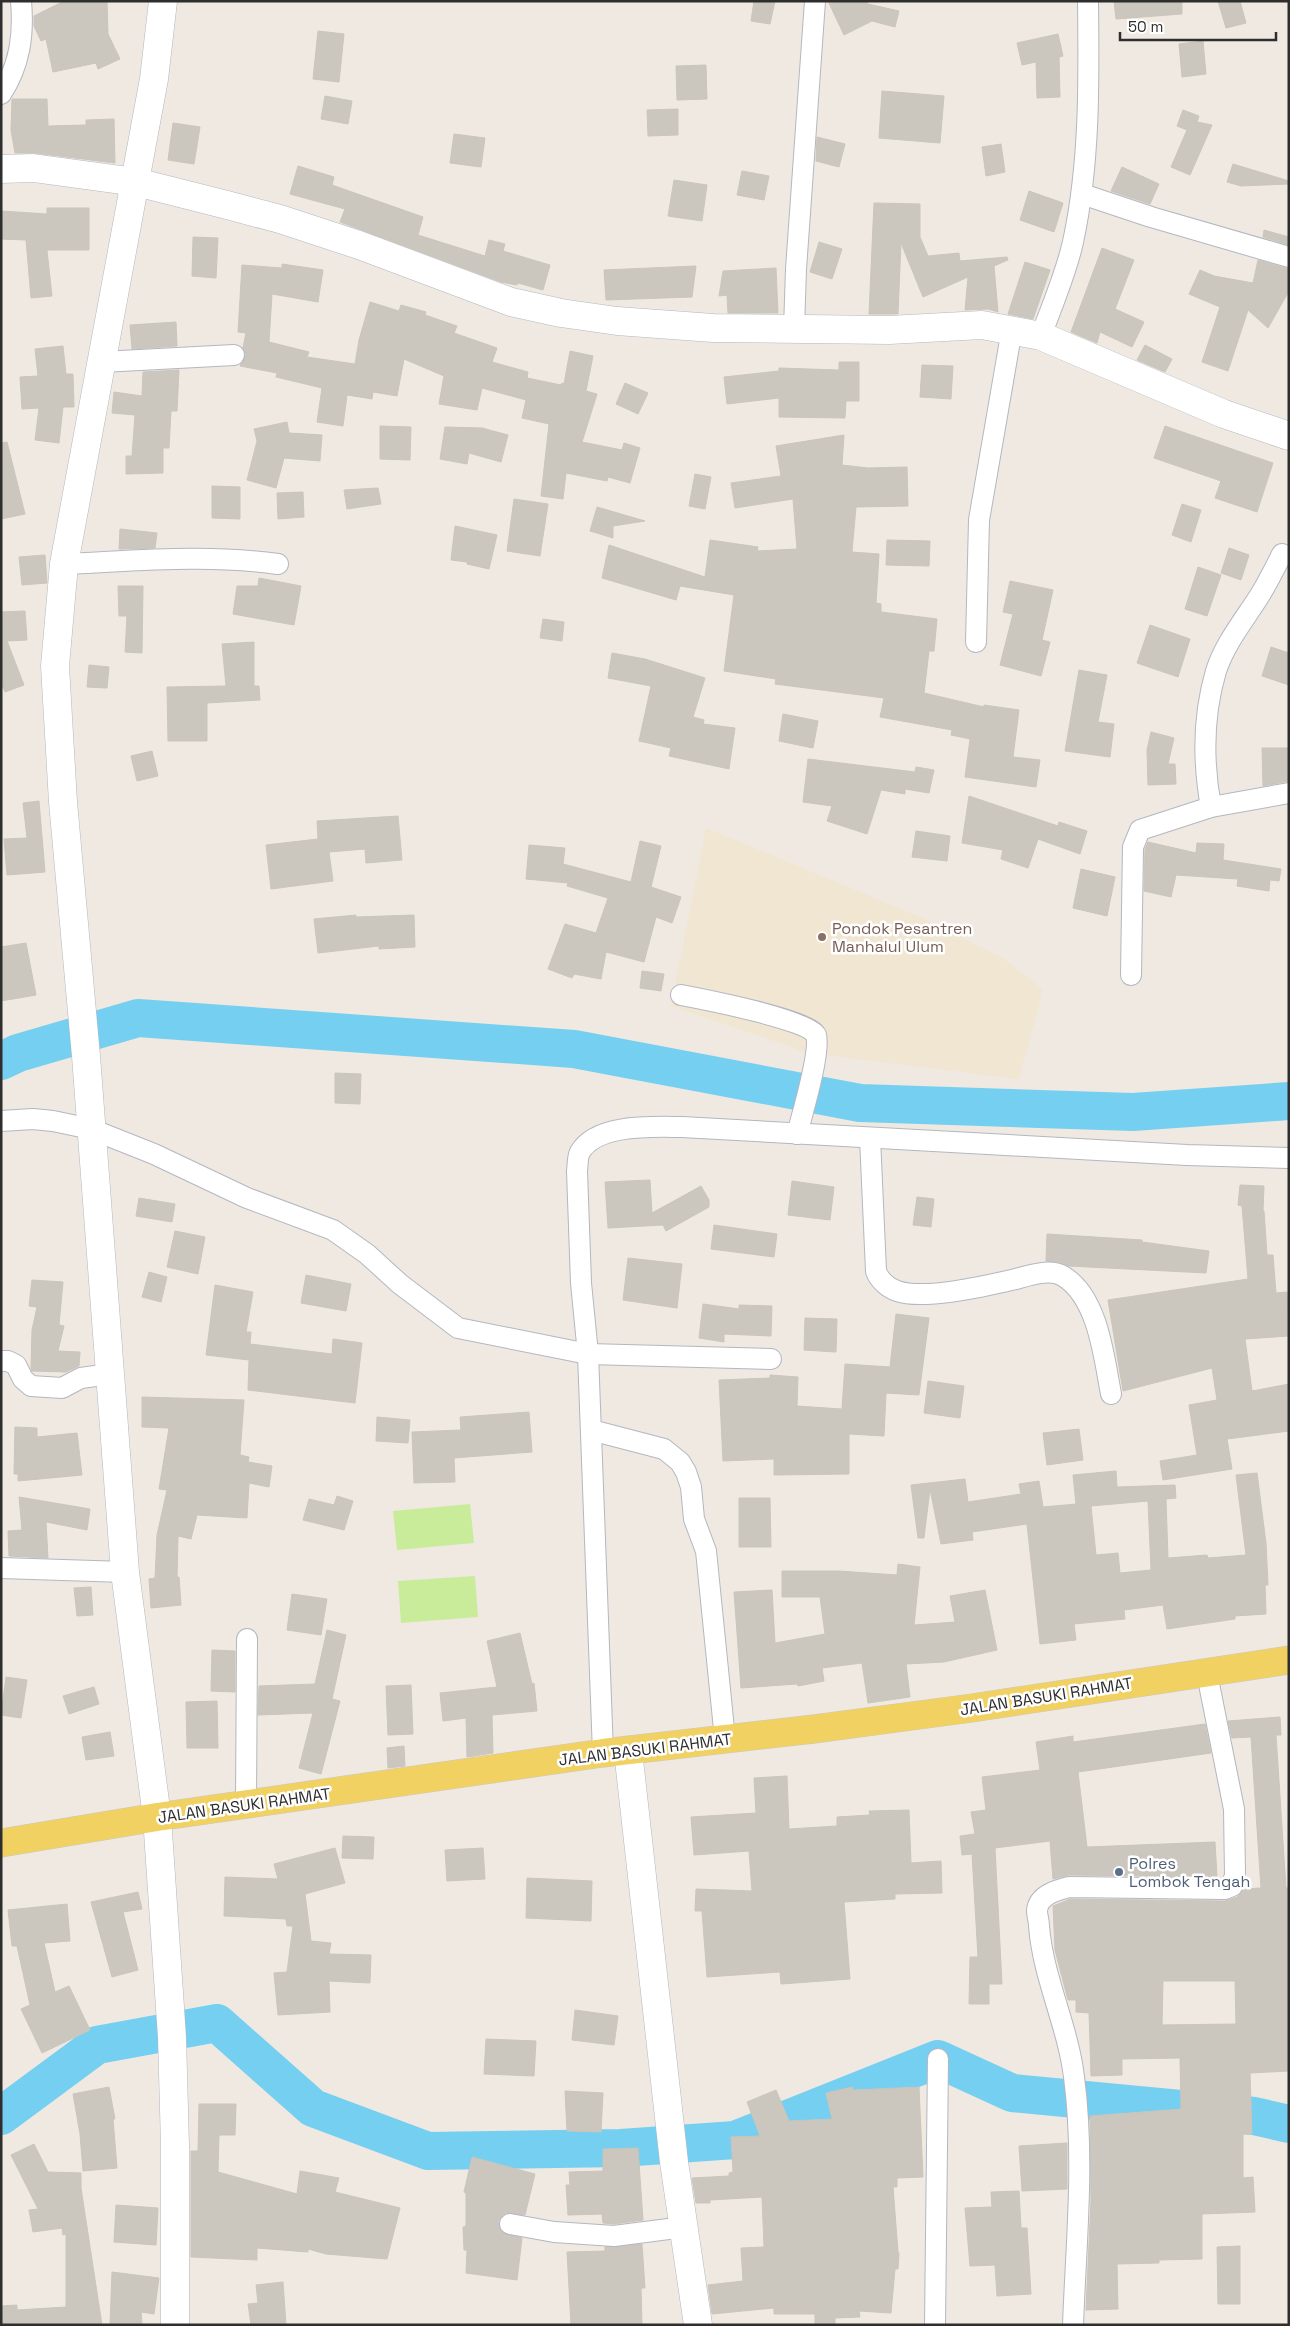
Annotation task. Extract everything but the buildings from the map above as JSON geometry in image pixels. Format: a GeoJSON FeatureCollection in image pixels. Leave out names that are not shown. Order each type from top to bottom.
{"type":"FeatureCollection","features":[{"type":"Feature","properties":{"kind":"main road","name":"JALAN BASUKI RAHMAT"},"geometry":{"type":"LineString","coordinates":[[1,1842],[246,1804],[616,1752],[952,1710],[1207,1674],[1289,1660]]}},
{"type":"Feature","properties":{"kind":"street"},"geometry":{"type":"LineString","coordinates":[[1,94],[17,64],[21,46],[23,24],[21,1]]}},
{"type":"Feature","properties":{"kind":"street"},"geometry":{"type":"LineString","coordinates":[[163,1],[154,79],[136,182],[64,564],[55,666],[63,802],[80,981],[109,1374],[126,1572],[157,1817],[169,1979],[175,2145],[175,2325]]}},
{"type":"Feature","properties":{"kind":"street"},"geometry":{"type":"LineString","coordinates":[[794,329],[796,269],[816,1]]}},
{"type":"Feature","properties":{"kind":"street"},"geometry":{"type":"LineString","coordinates":[[1041,336],[1073,242],[1082,194],[1088,65],[1088,1]]}},
{"type":"Feature","properties":{"kind":"street"},"geometry":{"type":"LineString","coordinates":[[1,169],[33,168],[136,182],[280,219],[359,245],[511,302],[562,313],[617,321],[713,328],[889,330],[982,325],[1041,336],[1215,410],[1289,436]]}},
{"type":"Feature","properties":{"kind":"street"},"geometry":{"type":"LineString","coordinates":[[1082,194],[1151,217],[1289,256]]}},
{"type":"Feature","properties":{"kind":"street"},"geometry":{"type":"LineString","coordinates":[[976,642],[979,520],[1012,330]]}},
{"type":"Feature","properties":{"kind":"street"},"geometry":{"type":"LineString","coordinates":[[102,362],[234,355]]}},
{"type":"Feature","properties":{"kind":"street"},"geometry":{"type":"LineString","coordinates":[[1211,807],[1205,760],[1209,706],[1216,670],[1234,635],[1282,554]]}},
{"type":"Feature","properties":{"kind":"street"},"geometry":{"type":"LineString","coordinates":[[64,564],[191,559],[226,559],[278,564]]}},
{"type":"Feature","properties":{"kind":"street"},"geometry":{"type":"LineString","coordinates":[[1131,975],[1132,847],[1138,833],[1144,827],[1211,807],[1289,793]]}},
{"type":"Feature","properties":{"kind":"street"},"geometry":{"type":"LineString","coordinates":[[681,995],[771,1015],[804,1026],[814,1032],[817,1043],[797,1134]]}},
{"type":"Feature","properties":{"kind":"street"},"geometry":{"type":"LineString","coordinates":[[1,1121],[33,1119],[67,1123],[91,1129],[154,1154],[247,1198],[333,1230],[367,1254],[420,1301],[458,1328],[588,1354],[771,1359]]}},
{"type":"Feature","properties":{"kind":"street"},"geometry":{"type":"LineString","coordinates":[[698,2325],[674,2162],[671,2123],[616,1752],[591,1430],[588,1354],[581,1283],[578,1157],[587,1144],[613,1132],[630,1128],[682,1127],[1187,1155],[1289,1158]]}},
{"type":"Feature","properties":{"kind":"street"},"geometry":{"type":"LineString","coordinates":[[870,1138],[876,1271],[883,1282],[896,1291],[920,1293],[958,1290],[1044,1273],[1062,1275],[1078,1289],[1093,1319],[1104,1354],[1111,1394]]}},
{"type":"Feature","properties":{"kind":"street"},"geometry":{"type":"LineString","coordinates":[[1,1361],[16,1365],[24,1379],[31,1386],[62,1388],[81,1378],[109,1374]]}},
{"type":"Feature","properties":{"kind":"street"},"geometry":{"type":"LineString","coordinates":[[591,1430],[664,1449],[680,1462],[686,1472],[691,1488],[694,1519],[706,1551],[725,1739]]}},
{"type":"Feature","properties":{"kind":"street"},"geometry":{"type":"LineString","coordinates":[[1,1568],[126,1572]]}},
{"type":"Feature","properties":{"kind":"street"},"geometry":{"type":"LineString","coordinates":[[246,1804],[247,1639]]}},
{"type":"Feature","properties":{"kind":"street"},"geometry":{"type":"LineString","coordinates":[[1073,2325],[1080,2168],[1078,2121],[1074,2077],[1067,2041],[1051,1989],[1040,1938],[1037,1911],[1043,1899],[1056,1890],[1069,1888],[1225,1889],[1231,1888],[1234,1884],[1234,1809],[1207,1674]]}},
{"type":"Feature","properties":{"kind":"street"},"geometry":{"type":"LineString","coordinates":[[935,2325],[938,2059]]}},
{"type":"Feature","properties":{"kind":"street"},"geometry":{"type":"LineString","coordinates":[[510,2224],[554,2232],[614,2236],[684,2228]]}},
{"type":"Feature","properties":{"kind":"shaded area","name":"Pondok Pesantren Manhalul Ulum"},"geometry":{"type":"Polygon","coordinates":[[[706,828],[918,916],[1003,958],[1043,990],[1019,1079],[809,1053],[671,1006],[706,828]]]}},
{"type":"Feature","properties":{"kind":"green space"},"geometry":{"type":"Polygon","coordinates":[[[470,1504],[474,1543],[397,1550],[393,1511],[470,1504]]]}},
{"type":"Feature","properties":{"kind":"green space"},"geometry":{"type":"Polygon","coordinates":[[[475,1576],[478,1617],[401,1623],[398,1581],[475,1576]]]}},
{"type":"Feature","properties":{"kind":"waterway"},"geometry":{"type":"LineString","coordinates":[[1,1061],[18,1053],[138,1018],[574,1049],[860,1103],[1133,1112],[1289,1101]]}},
{"type":"Feature","properties":{"kind":"waterway"},"geometry":{"type":"LineString","coordinates":[[1,2116],[97,2045],[217,2023],[313,2108],[428,2151],[621,2148],[735,2140],[938,2059],[1012,2093],[1254,2116],[1289,2124]]}},
{"type":"Feature","properties":{"kind":"place","name":"Pondok Pesantren Manhalul Ulum"},"geometry":{"type":"Point","coordinates":[822,937]}},
{"type":"Feature","properties":{"kind":"place","name":"Polres Lombok Tengah"},"geometry":{"type":"Point","coordinates":[1119,1872]}}]}
